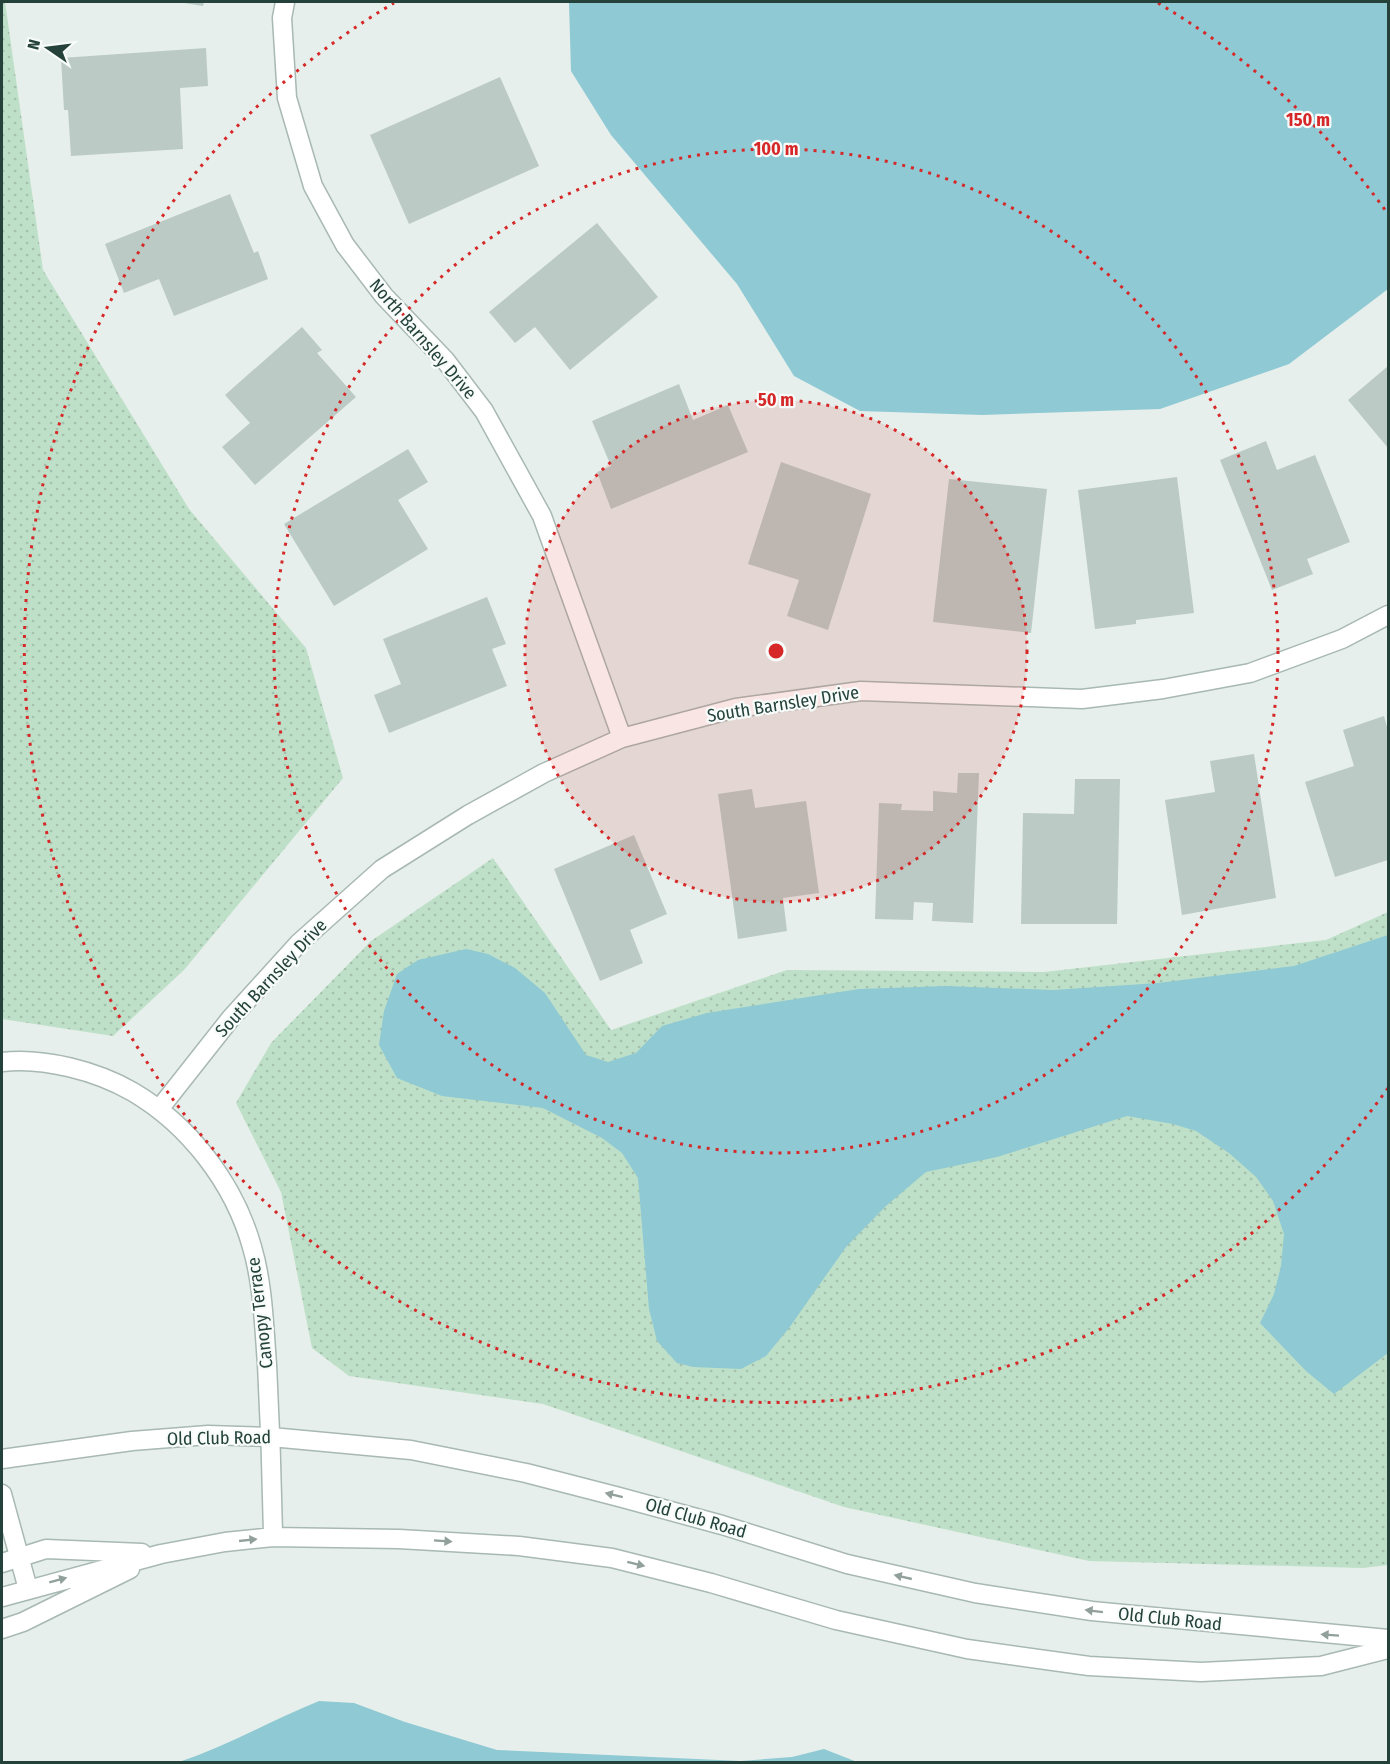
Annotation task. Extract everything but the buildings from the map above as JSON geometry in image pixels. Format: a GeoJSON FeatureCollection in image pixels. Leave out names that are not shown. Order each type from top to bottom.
{"type":"FeatureCollection","features":[{"type":"Feature","properties":{"kind":"street","name":"North Barnsley Drive"},"geometry":{"type":"LineString","coordinates":[[285,2],[282,18],[287,98],[313,186],[345,245],[384,296],[445,360],[490,422],[542,516],[622,738]]}},
{"type":"Feature","properties":{"kind":"street","name":"South Barnsley Drive"},"geometry":{"type":"LineString","coordinates":[[160,1108],[231,1018],[299,943],[382,869],[468,814],[544,773],[622,738],[736,708],[861,691],[1082,699],[1163,688],[1250,673],[1342,639],[1389,615]]}},
{"type":"Feature","properties":{"kind":"street","name":"Canopy Terrace"},"geometry":{"type":"LineString","coordinates":[[2,1062],[57,1065],[109,1078],[160,1108],[202,1151],[228,1188],[252,1247],[264,1319],[271,1437],[273,1537]]}},
{"type":"Feature","properties":{"kind":"street","name":"Old Club Road"},"geometry":{"type":"LineString","coordinates":[[2,1459],[132,1441],[208,1435],[271,1437],[411,1450],[526,1473],[722,1525],[847,1564],[975,1593],[1092,1611],[1389,1639]]}},
{"type":"Feature","properties":{"kind":"street"},"geometry":{"type":"LineString","coordinates":[[2,1494],[10,1561],[28,1589]]}},
{"type":"Feature","properties":{"kind":"street"},"geometry":{"type":"LineString","coordinates":[[2,1596],[161,1554],[273,1537],[399,1539],[519,1546],[612,1558],[880,1630],[967,1649],[1089,1666],[1201,1672],[1321,1666],[1389,1649]]}},
{"type":"Feature","properties":{"kind":"street"},"geometry":{"type":"LineString","coordinates":[[10,1561],[46,1549],[161,1554]]}},
{"type":"Feature","properties":{"kind":"street"},"geometry":{"type":"LineString","coordinates":[[2,1629],[23,1622],[161,1554]]}},
{"type":"Feature","properties":{"kind":"green space"},"geometry":{"type":"Polygon","coordinates":[[[2,2],[5,2],[43,270],[189,509],[306,648],[343,778],[184,970],[113,1036],[2,1019],[2,2]]]}},
{"type":"Feature","properties":{"kind":"green space"},"geometry":{"type":"Polygon","coordinates":[[[493,858],[611,1030],[787,970],[1044,972],[1326,940],[1388,912],[1388,1565],[1363,1568],[1089,1561],[844,1507],[543,1404],[349,1376],[312,1348],[281,1192],[236,1103],[271,1043],[371,941],[493,858]]]}},
{"type":"Feature","properties":{"kind":"water"},"geometry":{"type":"Polygon","coordinates":[[[569,2],[1388,2],[1388,289],[1289,364],[1160,409],[982,415],[860,411],[794,376],[737,284],[611,135],[571,71],[569,2]]]}},
{"type":"Feature","properties":{"kind":"water"},"geometry":{"type":"Polygon","coordinates":[[[1388,935],[1388,1353],[1334,1394],[1306,1371],[1260,1323],[1274,1294],[1281,1266],[1284,1234],[1273,1201],[1256,1177],[1229,1153],[1196,1131],[1173,1124],[1127,1116],[997,1157],[926,1172],[886,1206],[846,1247],[789,1328],[766,1356],[741,1369],[693,1367],[677,1363],[657,1341],[649,1309],[638,1178],[622,1153],[602,1138],[543,1108],[442,1096],[397,1078],[379,1045],[384,1011],[397,974],[418,960],[466,949],[488,954],[515,968],[545,993],[586,1055],[608,1062],[636,1053],[662,1026],[707,1013],[859,989],[946,986],[1053,990],[1158,983],[1294,966],[1388,935]]]}},
{"type":"Feature","properties":{"kind":"water"},"geometry":{"type":"Polygon","coordinates":[[[319,1701],[354,1703],[405,1722],[497,1750],[741,1761],[792,1757],[824,1749],[857,1762],[179,1762],[319,1701]]]}}]}
